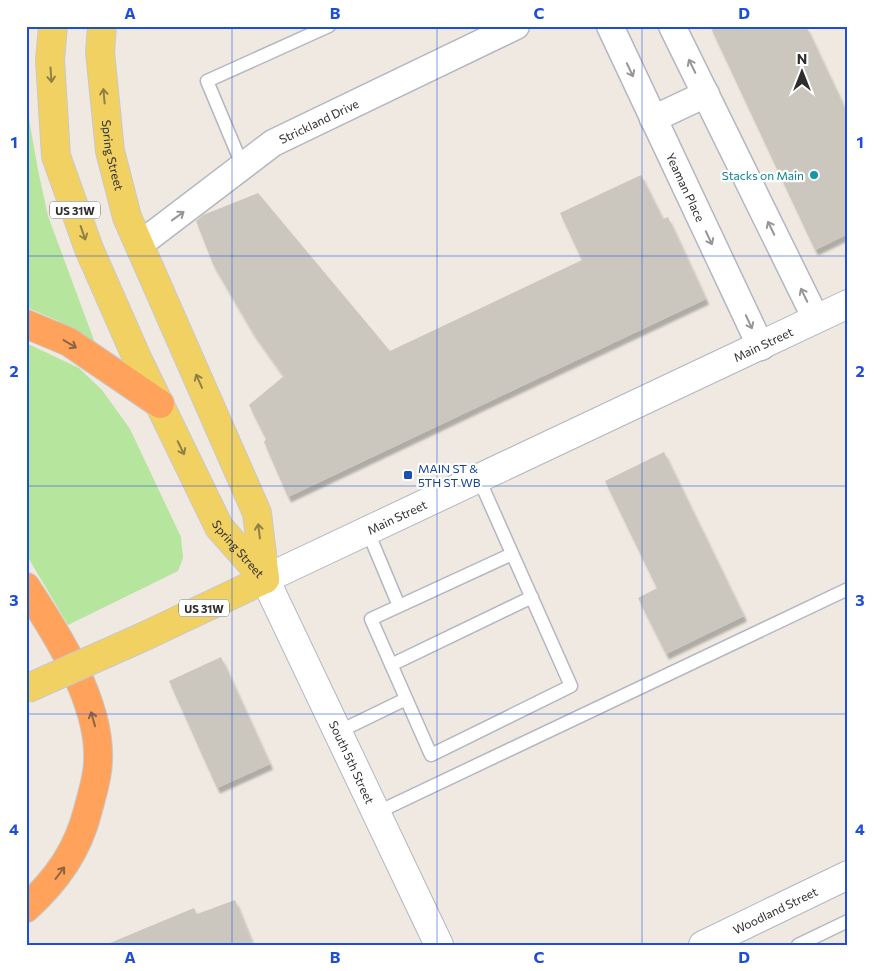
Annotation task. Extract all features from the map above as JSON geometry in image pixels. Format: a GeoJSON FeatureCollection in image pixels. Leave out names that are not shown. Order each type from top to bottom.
{"type":"FeatureCollection","features":[{"type":"Feature","properties":{"kind":"highway"},"geometry":{"type":"LineString","coordinates":[[26,324],[69,342],[160,404]]}},
{"type":"Feature","properties":{"kind":"highway"},"geometry":{"type":"LineString","coordinates":[[26,587],[46,617],[85,693],[96,729],[98,761],[82,832],[73,852],[62,871],[26,908]]}},
{"type":"Feature","properties":{"kind":"main road","name":"Spring Street"},"geometry":{"type":"LineString","coordinates":[[52,26],[50,60],[56,156],[89,249],[219,527],[265,579]]}},
{"type":"Feature","properties":{"kind":"main road","name":"Spring Street"},"geometry":{"type":"LineString","coordinates":[[102,26],[100,52],[110,151],[126,217],[257,513],[265,579]]}},
{"type":"Feature","properties":{"kind":"main road","name":"Main Street"},"geometry":{"type":"LineString","coordinates":[[26,690],[368,532],[848,304]]}},
{"type":"Feature","properties":{"kind":"main road","name":"South 5th Street"},"geometry":{"type":"LineString","coordinates":[[265,579],[439,945]]}},
{"type":"Feature","properties":{"kind":"main road","name":"Woodland Street"},"geometry":{"type":"LineString","coordinates":[[703,945],[848,875]]}},
{"type":"Feature","properties":{"kind":"street","name":"Strickland Drive"},"geometry":{"type":"LineString","coordinates":[[139,245],[273,143],[516,26]]}},
{"type":"Feature","properties":{"kind":"street","name":"Yeaman Place"},"geometry":{"type":"LineString","coordinates":[[610,26],[760,347]]}},
{"type":"Feature","properties":{"kind":"street"},"geometry":{"type":"LineString","coordinates":[[672,26],[816,318]]}},
{"type":"Feature","properties":{"kind":"street"},"geometry":{"type":"LineString","coordinates":[[653,118],[706,94]]}},
{"type":"Feature","properties":{"kind":"lane"},"geometry":{"type":"LineString","coordinates":[[240,169],[207,81],[330,26]]}},
{"type":"Feature","properties":{"kind":"lane"},"geometry":{"type":"LineString","coordinates":[[479,479],[571,686],[431,755],[370,619],[399,606],[419,603],[483,573],[512,554]]}},
{"type":"Feature","properties":{"kind":"lane"},"geometry":{"type":"LineString","coordinates":[[368,532],[399,606]]}},
{"type":"Feature","properties":{"kind":"lane"},"geometry":{"type":"LineString","coordinates":[[376,813],[848,589]]}},
{"type":"Feature","properties":{"kind":"lane"},"geometry":{"type":"LineString","coordinates":[[391,665],[435,637],[498,606],[532,597]]}},
{"type":"Feature","properties":{"kind":"lane"},"geometry":{"type":"LineString","coordinates":[[338,732],[406,699]]}},
{"type":"Feature","properties":{"kind":"lane"},"geometry":{"type":"LineString","coordinates":[[798,945],[848,921]]}},
{"type":"Feature","properties":{"kind":"green space"},"geometry":{"type":"Polygon","coordinates":[[[27,26],[29,119],[38,170],[48,216],[95,343],[56,320],[26,307],[27,26]]]}},
{"type":"Feature","properties":{"kind":"green space"},"geometry":{"type":"Polygon","coordinates":[[[26,343],[79,368],[102,390],[130,429],[181,537],[183,558],[178,571],[68,625],[26,554],[26,343]]]}},
{"type":"Feature","properties":{"kind":"building","name":"Stacks on Main"},"geometry":{"type":"Polygon","coordinates":[[[710,26],[806,26],[848,115],[848,234],[815,250],[710,26]]]}},
{"type":"Feature","properties":{"kind":"building"},"geometry":{"type":"Polygon","coordinates":[[[641,175],[663,219],[668,217],[706,299],[288,497],[264,442],[266,439],[249,405],[284,376],[252,331],[213,264],[196,221],[203,215],[258,193],[390,351],[582,260],[560,213],[641,175]]]}},
{"type":"Feature","properties":{"kind":"building"},"geometry":{"type":"Polygon","coordinates":[[[664,452],[744,616],[666,654],[638,598],[657,588],[605,481],[664,452]]]}},
{"type":"Feature","properties":{"kind":"building"},"geometry":{"type":"Polygon","coordinates":[[[221,657],[270,764],[217,788],[169,681],[221,657]]]}},
{"type":"Feature","properties":{"kind":"building"},"geometry":{"type":"Polygon","coordinates":[[[235,900],[253,945],[105,945],[194,908],[197,914],[235,900]]]}},
{"type":"Feature","properties":{"kind":"place","name":"Stacks on Main"},"geometry":{"type":"Point","coordinates":[814,175]}},
{"type":"Feature","properties":{"kind":"place","name":"MAIN ST & 5TH ST WB"},"geometry":{"type":"Point","coordinates":[408,475]}}]}
